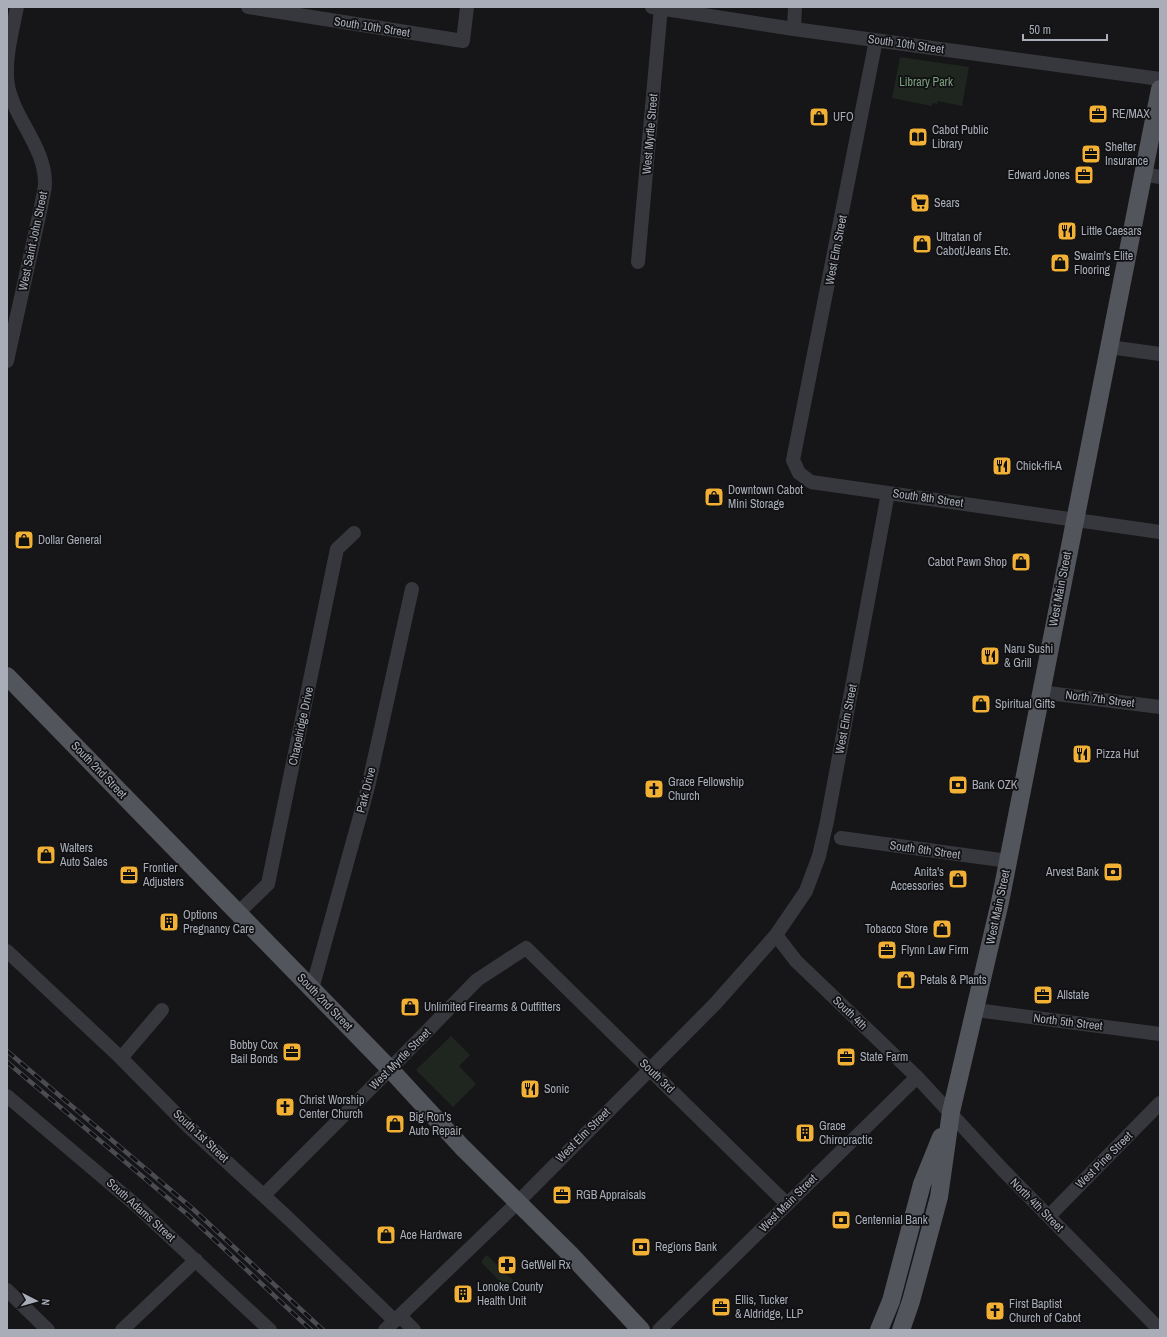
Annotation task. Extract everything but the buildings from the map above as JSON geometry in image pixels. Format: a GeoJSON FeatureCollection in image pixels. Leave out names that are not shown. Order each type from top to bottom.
{"type":"FeatureCollection","features":[{"type":"Feature","properties":{"kind":"main road","name":"West Main Street"},"geometry":{"type":"LineString","coordinates":[[901,1330],[939,1197],[951,1112],[976,1010],[1008,861],[1074,519],[1160,89]]}},
{"type":"Feature","properties":{"kind":"main road","name":"South 2nd Street"},"geometry":{"type":"LineString","coordinates":[[7,676],[390,1069],[439,1123],[517,1203],[571,1255],[641,1330]]}},
{"type":"Feature","properties":{"kind":"main road","name":"West Main Street"},"geometry":{"type":"LineString","coordinates":[[879,1330],[891,1301],[922,1184],[951,1112]]}},
{"type":"Feature","properties":{"kind":"street","name":"West Saint John Street"},"geometry":{"type":"LineString","coordinates":[[7,361],[45,183],[42,162],[32,138],[19,116],[8,86],[7,58],[17,7]]}},
{"type":"Feature","properties":{"kind":"street","name":"South 10th Street"},"geometry":{"type":"LineString","coordinates":[[248,7],[463,41],[467,7]]}},
{"type":"Feature","properties":{"kind":"street","name":"South 10th Street"},"geometry":{"type":"LineString","coordinates":[[658,7],[794,29],[1160,79]]}},
{"type":"Feature","properties":{"kind":"street","name":"West Myrtle Street"},"geometry":{"type":"LineString","coordinates":[[638,262],[658,7]]}},
{"type":"Feature","properties":{"kind":"street"},"geometry":{"type":"LineString","coordinates":[[794,29],[795,7]]}},
{"type":"Feature","properties":{"kind":"street","name":"West Elm Street"},"geometry":{"type":"LineString","coordinates":[[793,460],[876,40]]}},
{"type":"Feature","properties":{"kind":"street"},"geometry":{"type":"LineString","coordinates":[[1142,174],[1160,177]]}},
{"type":"Feature","properties":{"kind":"street"},"geometry":{"type":"LineString","coordinates":[[1109,347],[1160,354]]}},
{"type":"Feature","properties":{"kind":"street","name":"South 8th Street"},"geometry":{"type":"LineString","coordinates":[[793,460],[799,473],[811,482],[1160,532]]}},
{"type":"Feature","properties":{"kind":"street","name":"West Elm Street"},"geometry":{"type":"LineString","coordinates":[[394,1322],[517,1203],[715,1004],[776,935],[806,891],[819,856],[827,821],[888,493]]}},
{"type":"Feature","properties":{"kind":"street","name":"Chapelridge Drive"},"geometry":{"type":"LineString","coordinates":[[238,913],[268,884],[337,549],[354,533]]}},
{"type":"Feature","properties":{"kind":"street","name":"Park Drive"},"geometry":{"type":"LineString","coordinates":[[312,989],[368,787],[412,589]]}},
{"type":"Feature","properties":{"kind":"street","name":"North 7th Street"},"geometry":{"type":"LineString","coordinates":[[1040,692],[1160,707]]}},
{"type":"Feature","properties":{"kind":"street","name":"South 6th Street"},"geometry":{"type":"LineString","coordinates":[[842,838],[1008,861]]}},
{"type":"Feature","properties":{"kind":"street","name":"South 4th"},"geometry":{"type":"LineString","coordinates":[[776,935],[796,961],[917,1077]]}},
{"type":"Feature","properties":{"kind":"street","name":"West Myrtle Street"},"geometry":{"type":"LineString","coordinates":[[264,1195],[477,980],[526,948]]}},
{"type":"Feature","properties":{"kind":"street","name":"South 3rd"},"geometry":{"type":"LineString","coordinates":[[526,948],[788,1204]]}},
{"type":"Feature","properties":{"kind":"street","name":"South 1st Street"},"geometry":{"type":"LineString","coordinates":[[7,951],[121,1058],[189,1127],[264,1195],[394,1322],[414,1330]]}},
{"type":"Feature","properties":{"kind":"street"},"geometry":{"type":"LineString","coordinates":[[121,1058],[162,1010]]}},
{"type":"Feature","properties":{"kind":"street","name":"North 5th Street"},"geometry":{"type":"LineString","coordinates":[[976,1010],[1160,1034]]}},
{"type":"Feature","properties":{"kind":"street","name":"North 4th Street"},"geometry":{"type":"LineString","coordinates":[[917,1077],[951,1112],[1002,1169],[1160,1330]]}},
{"type":"Feature","properties":{"kind":"street","name":"West Main Street"},"geometry":{"type":"LineString","coordinates":[[659,1330],[917,1077]]}},
{"type":"Feature","properties":{"kind":"street","name":"South Adams Street"},"geometry":{"type":"LineString","coordinates":[[7,1096],[137,1206],[270,1330]]}},
{"type":"Feature","properties":{"kind":"street","name":"West Pine Street"},"geometry":{"type":"LineString","coordinates":[[1049,1216],[1160,1103]]}},
{"type":"Feature","properties":{"kind":"street"},"geometry":{"type":"LineString","coordinates":[[122,1330],[196,1260]]}},
{"type":"Feature","properties":{"kind":"street"},"geometry":{"type":"LineString","coordinates":[[7,1290],[48,1330]]}},
{"type":"Feature","properties":{"kind":"green space","name":"Library Park"},"geometry":{"type":"Polygon","coordinates":[[[900,57],[969,67],[962,106],[938,101],[937,104],[932,103],[932,106],[892,98],[900,57]]]}},
{"type":"Feature","properties":{"kind":"green space"},"geometry":{"type":"Polygon","coordinates":[[[451,1036],[470,1055],[459,1066],[476,1084],[453,1107],[416,1070],[451,1036]]]}},
{"type":"Feature","properties":{"kind":"green space"},"geometry":{"type":"Polygon","coordinates":[[[487,1255],[514,1281],[508,1285],[502,1284],[482,1263],[482,1260],[487,1255]]]}},
{"type":"Feature","properties":{"kind":"railway"},"geometry":{"type":"LineString","coordinates":[[7,1051],[193,1209],[323,1330]]}},
{"type":"Feature","properties":{"kind":"railway"},"geometry":{"type":"LineString","coordinates":[[7,1062],[188,1215],[311,1330]]}},
{"type":"Feature","properties":{"kind":"place","name":"RE/MAX"},"geometry":{"type":"Point","coordinates":[1098,114]}},
{"type":"Feature","properties":{"kind":"place","name":"UFO"},"geometry":{"type":"Point","coordinates":[819,117]}},
{"type":"Feature","properties":{"kind":"place","name":"Cabot Public Library"},"geometry":{"type":"Point","coordinates":[918,137]}},
{"type":"Feature","properties":{"kind":"place","name":"Shelter Insurance"},"geometry":{"type":"Point","coordinates":[1091,154]}},
{"type":"Feature","properties":{"kind":"place","name":"Edward Jones"},"geometry":{"type":"Point","coordinates":[1084,175]}},
{"type":"Feature","properties":{"kind":"place","name":"Sears"},"geometry":{"type":"Point","coordinates":[920,203]}},
{"type":"Feature","properties":{"kind":"place","name":"Little Caesars"},"geometry":{"type":"Point","coordinates":[1067,231]}},
{"type":"Feature","properties":{"kind":"place","name":"Ultratan of Cabot/Jeans Etc."},"geometry":{"type":"Point","coordinates":[922,244]}},
{"type":"Feature","properties":{"kind":"place","name":"Swaim's Elite Flooring"},"geometry":{"type":"Point","coordinates":[1060,263]}},
{"type":"Feature","properties":{"kind":"place","name":"Chick-fil-A"},"geometry":{"type":"Point","coordinates":[1002,466]}},
{"type":"Feature","properties":{"kind":"place","name":"Downtown Cabot Mini Storage"},"geometry":{"type":"Point","coordinates":[714,497]}},
{"type":"Feature","properties":{"kind":"place","name":"Dollar General"},"geometry":{"type":"Point","coordinates":[24,540]}},
{"type":"Feature","properties":{"kind":"place","name":"Cabot Pawn Shop"},"geometry":{"type":"Point","coordinates":[1021,562]}},
{"type":"Feature","properties":{"kind":"place","name":"Naru Sushi & Grill"},"geometry":{"type":"Point","coordinates":[990,656]}},
{"type":"Feature","properties":{"kind":"place","name":"Spiritual Gifts"},"geometry":{"type":"Point","coordinates":[981,704]}},
{"type":"Feature","properties":{"kind":"place","name":"Pizza Hut"},"geometry":{"type":"Point","coordinates":[1082,754]}},
{"type":"Feature","properties":{"kind":"place","name":"Bank OZK"},"geometry":{"type":"Point","coordinates":[958,785]}},
{"type":"Feature","properties":{"kind":"place","name":"Grace Fellowship Church"},"geometry":{"type":"Point","coordinates":[654,789]}},
{"type":"Feature","properties":{"kind":"place","name":"Walters Auto Sales"},"geometry":{"type":"Point","coordinates":[46,855]}},
{"type":"Feature","properties":{"kind":"place","name":"Arvest Bank"},"geometry":{"type":"Point","coordinates":[1113,872]}},
{"type":"Feature","properties":{"kind":"place","name":"Frontier Adjusters"},"geometry":{"type":"Point","coordinates":[129,875]}},
{"type":"Feature","properties":{"kind":"place","name":"Anita's Accessories"},"geometry":{"type":"Point","coordinates":[958,879]}},
{"type":"Feature","properties":{"kind":"place","name":"Options Pregnancy Care"},"geometry":{"type":"Point","coordinates":[169,922]}},
{"type":"Feature","properties":{"kind":"place","name":"Tobacco Store"},"geometry":{"type":"Point","coordinates":[942,929]}},
{"type":"Feature","properties":{"kind":"place","name":"Flynn Law Firm"},"geometry":{"type":"Point","coordinates":[887,950]}},
{"type":"Feature","properties":{"kind":"place","name":"Petals & Plants"},"geometry":{"type":"Point","coordinates":[906,980]}},
{"type":"Feature","properties":{"kind":"place","name":"Allstate"},"geometry":{"type":"Point","coordinates":[1043,995]}},
{"type":"Feature","properties":{"kind":"place","name":"Unlimited Firearms & Outfitters"},"geometry":{"type":"Point","coordinates":[410,1007]}},
{"type":"Feature","properties":{"kind":"place","name":"Bobby Cox Bail Bonds"},"geometry":{"type":"Point","coordinates":[292,1052]}},
{"type":"Feature","properties":{"kind":"place","name":"State Farm"},"geometry":{"type":"Point","coordinates":[846,1057]}},
{"type":"Feature","properties":{"kind":"place","name":"Sonic"},"geometry":{"type":"Point","coordinates":[530,1089]}},
{"type":"Feature","properties":{"kind":"place","name":"Christ Worship Center Church"},"geometry":{"type":"Point","coordinates":[285,1107]}},
{"type":"Feature","properties":{"kind":"place","name":"Big Ron's Auto Repair"},"geometry":{"type":"Point","coordinates":[395,1124]}},
{"type":"Feature","properties":{"kind":"place","name":"Grace Chiropractic"},"geometry":{"type":"Point","coordinates":[805,1133]}},
{"type":"Feature","properties":{"kind":"place","name":"RGB Appraisals"},"geometry":{"type":"Point","coordinates":[562,1195]}},
{"type":"Feature","properties":{"kind":"place","name":"Centennial Bank"},"geometry":{"type":"Point","coordinates":[841,1220]}},
{"type":"Feature","properties":{"kind":"place","name":"Ace Hardware"},"geometry":{"type":"Point","coordinates":[386,1235]}},
{"type":"Feature","properties":{"kind":"place","name":"Regions Bank"},"geometry":{"type":"Point","coordinates":[641,1247]}},
{"type":"Feature","properties":{"kind":"place","name":"GetWell Rx"},"geometry":{"type":"Point","coordinates":[507,1265]}},
{"type":"Feature","properties":{"kind":"place","name":"Lonoke County Health Unit"},"geometry":{"type":"Point","coordinates":[463,1294]}},
{"type":"Feature","properties":{"kind":"place","name":"Ellis, Tucker & Aldridge, LLP"},"geometry":{"type":"Point","coordinates":[721,1307]}},
{"type":"Feature","properties":{"kind":"place","name":"First Baptist Church of Cabot"},"geometry":{"type":"Point","coordinates":[995,1311]}}]}
